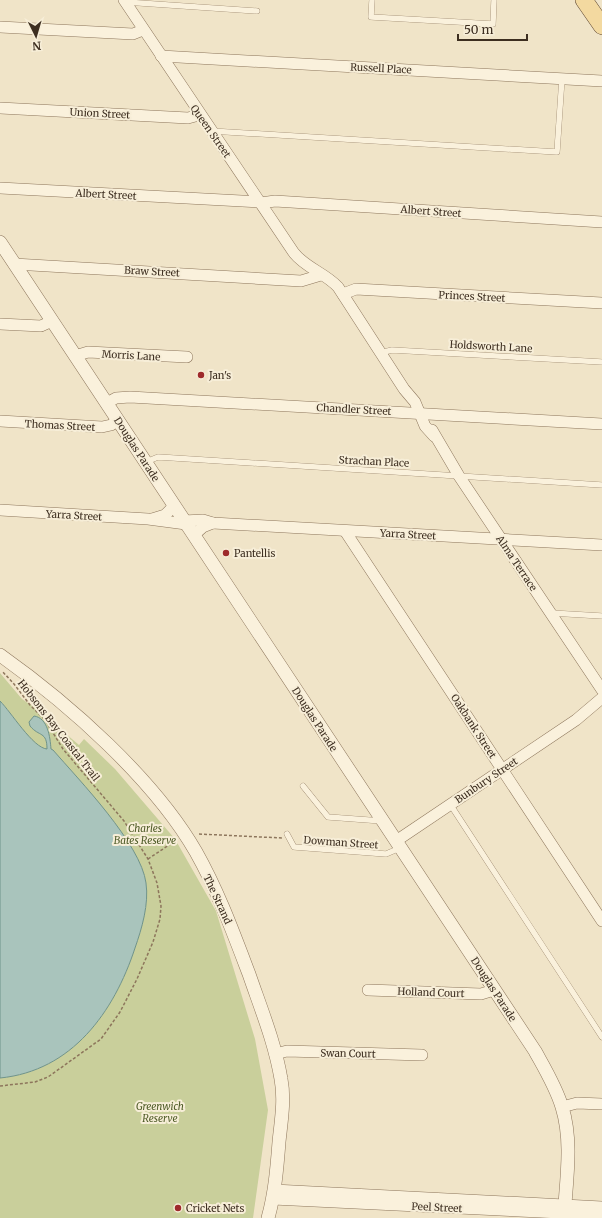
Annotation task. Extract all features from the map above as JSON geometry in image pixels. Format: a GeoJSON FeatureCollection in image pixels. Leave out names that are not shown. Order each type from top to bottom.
{"type":"FeatureCollection","features":[{"type":"Feature","properties":{"kind":"main road"},"geometry":{"type":"LineString","coordinates":[[584,0],[602,26]]}},
{"type":"Feature","properties":{"kind":"street","name":"Queen Street"},"geometry":{"type":"LineString","coordinates":[[124,1],[199,115],[300,261]]}},
{"type":"Feature","properties":{"kind":"street"},"geometry":{"type":"LineString","coordinates":[[0,27],[133,34],[143,30]]}},
{"type":"Feature","properties":{"kind":"street","name":"Russell Place"},"geometry":{"type":"LineString","coordinates":[[161,56],[602,81]]}},
{"type":"Feature","properties":{"kind":"street","name":"Union Street"},"geometry":{"type":"LineString","coordinates":[[0,108],[188,118],[199,115]]}},
{"type":"Feature","properties":{"kind":"street","name":"Albert Street"},"geometry":{"type":"LineString","coordinates":[[0,188],[260,202],[274,201],[602,222]]}},
{"type":"Feature","properties":{"kind":"street","name":"Douglas Parade"},"geometry":{"type":"LineString","coordinates":[[0,242],[535,1051],[552,1082],[562,1107],[568,1145],[564,1212]]}},
{"type":"Feature","properties":{"kind":"street"},"geometry":{"type":"LineString","coordinates":[[289,278],[300,274],[300,261]]}},
{"type":"Feature","properties":{"kind":"street","name":"Alma Terrace"},"geometry":{"type":"LineString","coordinates":[[300,261],[334,282],[343,294],[404,389],[415,402],[425,426],[434,436],[501,540],[602,690]]}},
{"type":"Feature","properties":{"kind":"street","name":"Braw Street"},"geometry":{"type":"LineString","coordinates":[[14,264],[304,280],[321,275]]}},
{"type":"Feature","properties":{"kind":"street","name":"Princes Street"},"geometry":{"type":"LineString","coordinates":[[343,294],[356,289],[602,303]]}},
{"type":"Feature","properties":{"kind":"street"},"geometry":{"type":"LineString","coordinates":[[0,324],[41,326],[52,321]]}},
{"type":"Feature","properties":{"kind":"street","name":"Morris Lane"},"geometry":{"type":"LineString","coordinates":[[76,356],[88,352],[187,357]]}},
{"type":"Feature","properties":{"kind":"street","name":"Chandler Street"},"geometry":{"type":"LineString","coordinates":[[106,403],[116,398],[130,397],[602,424]]}},
{"type":"Feature","properties":{"kind":"street","name":"Thomas Street"},"geometry":{"type":"LineString","coordinates":[[0,421],[102,427],[111,425],[118,420]]}},
{"type":"Feature","properties":{"kind":"street","name":"Yarra Street"},"geometry":{"type":"LineString","coordinates":[[148,519],[164,516],[174,506]]}},
{"type":"Feature","properties":{"kind":"street","name":"Yarra Street"},"geometry":{"type":"LineString","coordinates":[[0,510],[185,522],[203,520],[213,523],[602,545]]}},
{"type":"Feature","properties":{"kind":"street"},"geometry":{"type":"LineString","coordinates":[[194,535],[204,527],[213,523]]}},
{"type":"Feature","properties":{"kind":"street","name":"Oakbank Street"},"geometry":{"type":"LineString","coordinates":[[345,531],[602,921]]}},
{"type":"Feature","properties":{"kind":"street","name":"The Strand"},"geometry":{"type":"LineString","coordinates":[[0,655],[82,720],[161,802],[179,827],[204,868],[228,918],[257,998],[275,1054],[281,1081],[282,1112],[273,1194],[268,1218]]}},
{"type":"Feature","properties":{"kind":"street","name":"Bunbury Street"},"geometry":{"type":"LineString","coordinates":[[398,844],[450,804],[576,720],[602,698]]}},
{"type":"Feature","properties":{"kind":"street","name":"Bunbury Street"},"geometry":{"type":"LineString","coordinates":[[576,720],[602,707]]}},
{"type":"Feature","properties":{"kind":"street","name":"Holland Court"},"geometry":{"type":"LineString","coordinates":[[368,990],[481,994],[494,990]]}},
{"type":"Feature","properties":{"kind":"street","name":"Swan Court"},"geometry":{"type":"LineString","coordinates":[[275,1054],[287,1051],[422,1055]]}},
{"type":"Feature","properties":{"kind":"street"},"geometry":{"type":"LineString","coordinates":[[562,1107],[577,1103],[602,1104]]}},
{"type":"Feature","properties":{"kind":"street","name":"Peel Street"},"geometry":{"type":"LineString","coordinates":[[273,1194],[602,1215]]}},
{"type":"Feature","properties":{"kind":"street","name":"Peel Street"},"geometry":{"type":"LineString","coordinates":[[564,1212],[602,1207]]}},
{"type":"Feature","properties":{"kind":"lane"},"geometry":{"type":"LineString","coordinates":[[372,0],[371,17],[493,24],[494,0]]}},
{"type":"Feature","properties":{"kind":"lane"},"geometry":{"type":"LineString","coordinates":[[124,1],[256,11]]}},
{"type":"Feature","properties":{"kind":"lane"},"geometry":{"type":"LineString","coordinates":[[211,131],[557,152],[562,78]]}},
{"type":"Feature","properties":{"kind":"lane","name":"Holdsworth Lane"},"geometry":{"type":"LineString","coordinates":[[380,352],[392,350],[602,362]]}},
{"type":"Feature","properties":{"kind":"lane","name":"Strachan Place"},"geometry":{"type":"LineString","coordinates":[[146,462],[158,457],[602,485]]}},
{"type":"Feature","properties":{"kind":"lane"},"geometry":{"type":"LineString","coordinates":[[551,614],[602,616]]}},
{"type":"Feature","properties":{"kind":"lane"},"geometry":{"type":"LineString","coordinates":[[303,786],[328,817],[382,820]]}},
{"type":"Feature","properties":{"kind":"lane"},"geometry":{"type":"LineString","coordinates":[[450,804],[602,1037]]}},
{"type":"Feature","properties":{"kind":"lane","name":"Dowman Street"},"geometry":{"type":"LineString","coordinates":[[288,836],[294,847],[386,854],[398,844]]}},
{"type":"Feature","properties":{"kind":"path","name":"Hobsons Bay Coastal Trail"},"geometry":{"type":"LineString","coordinates":[[0,670],[14,684],[34,710],[45,720],[63,749],[124,821],[148,860],[157,883],[161,906],[160,919],[153,942],[120,1012],[101,1039],[48,1076],[35,1082],[0,1086]]}},
{"type":"Feature","properties":{"kind":"path"},"geometry":{"type":"LineString","coordinates":[[198,834],[288,836]]}},
{"type":"Feature","properties":{"kind":"path"},"geometry":{"type":"LineString","coordinates":[[148,860],[178,839]]}},
{"type":"Feature","properties":{"kind":"green space","name":"Greenwich Reserve"},"geometry":{"type":"Polygon","coordinates":[[[0,673],[22,699],[38,710],[79,745],[84,739],[115,769],[175,839],[216,911],[255,1039],[268,1110],[253,1218],[0,1218],[0,1078],[26,1073],[49,1064],[69,1051],[87,1034],[102,1015],[126,972],[135,948],[144,916],[147,891],[142,867],[133,850],[93,795],[53,750],[41,748],[25,733],[0,701],[0,673]]]}},
{"type":"Feature","properties":{"kind":"water"},"geometry":{"type":"Polygon","coordinates":[[[0,701],[35,743],[47,749],[46,739],[30,726],[29,722],[34,716],[42,720],[45,724],[50,739],[51,749],[93,795],[133,850],[142,867],[146,883],[147,899],[140,932],[126,972],[102,1015],[87,1034],[69,1051],[49,1064],[26,1073],[0,1078],[0,701]]]}},
{"type":"Feature","properties":{"kind":"place","name":"Jan's"},"geometry":{"type":"Point","coordinates":[201,375]}},
{"type":"Feature","properties":{"kind":"place","name":"Pantellis"},"geometry":{"type":"Point","coordinates":[226,553]}},
{"type":"Feature","properties":{"kind":"place","name":"Cricket Nets"},"geometry":{"type":"Point","coordinates":[178,1208]}},
{"type":"Feature","properties":{"kind":"park label","name":"Charles Bates Reserve"},"geometry":{"type":"Point","coordinates":[145,834]}}]}
